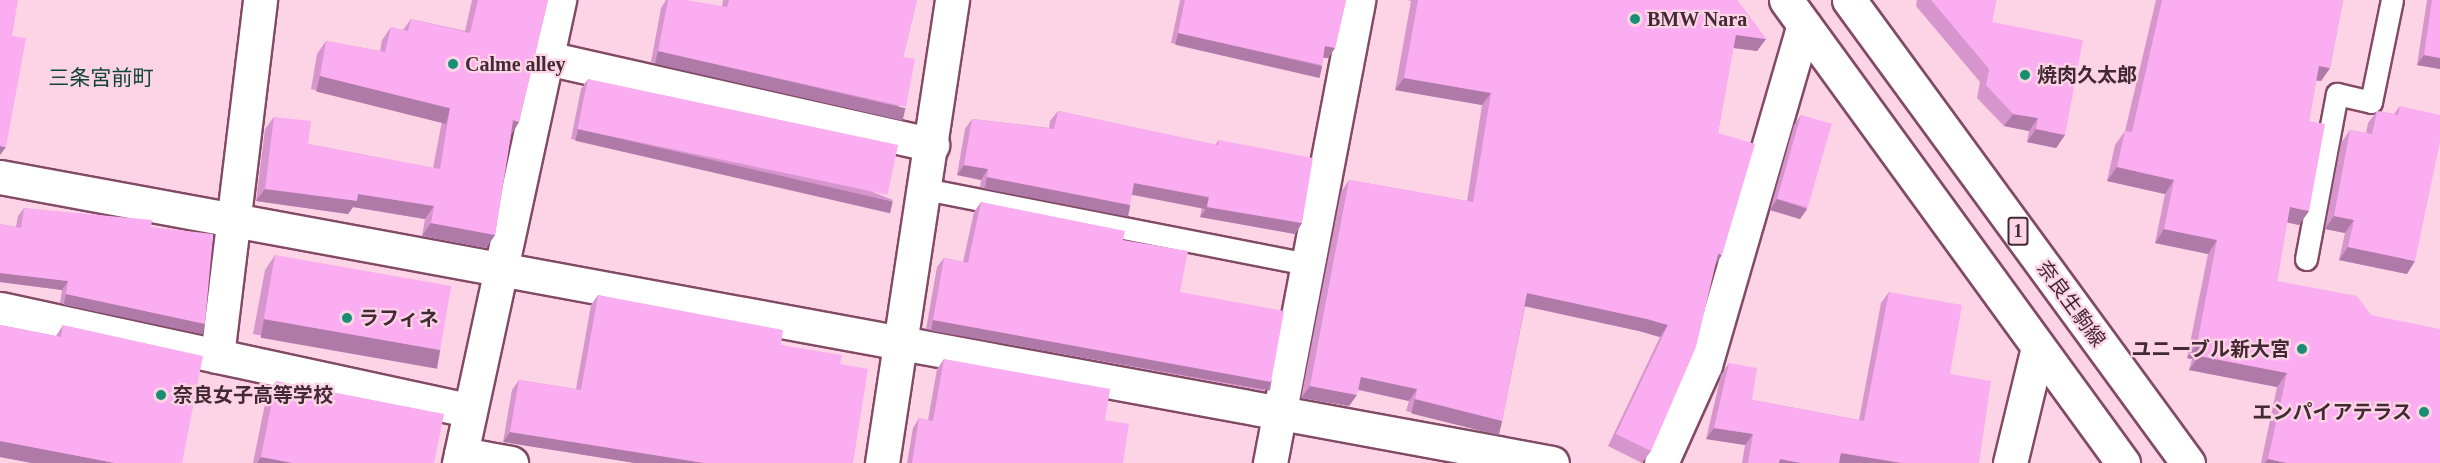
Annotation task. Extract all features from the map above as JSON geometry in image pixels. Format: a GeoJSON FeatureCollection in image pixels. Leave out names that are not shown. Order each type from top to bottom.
{"type":"FeatureCollection","features":[{"type":"Feature","properties":{"kind":"street"},"geometry":{"type":"LineString","coordinates":[[218,356],[238,219],[260,0]]}},
{"type":"Feature","properties":{"kind":"street"},"geometry":{"type":"LineString","coordinates":[[511,463],[460,459],[468,410],[505,268],[559,0]]}},
{"type":"Feature","properties":{"kind":"street"},"geometry":{"type":"LineString","coordinates":[[882,463],[932,145],[952,0]]}},
{"type":"Feature","properties":{"kind":"street"},"geometry":{"type":"LineString","coordinates":[[1270,463],[1358,0]]}},
{"type":"Feature","properties":{"kind":"street","name":"奈良生駒線"},"geometry":{"type":"LineString","coordinates":[[1849,0],[2187,463]]}},
{"type":"Feature","properties":{"kind":"street"},"geometry":{"type":"LineString","coordinates":[[1795,13],[2124,463]]}},
{"type":"Feature","properties":{"kind":"street"},"geometry":{"type":"LineString","coordinates":[[1661,463],[1705,365],[1795,13]]}},
{"type":"Feature","properties":{"kind":"street"},"geometry":{"type":"LineString","coordinates":[[547,58],[932,145]]}},
{"type":"Feature","properties":{"kind":"street"},"geometry":{"type":"LineString","coordinates":[[0,177],[505,268],[1280,415],[1552,463]]}},
{"type":"Feature","properties":{"kind":"street"},"geometry":{"type":"LineString","coordinates":[[0,309],[468,410]]}},
{"type":"Feature","properties":{"kind":"street"},"geometry":{"type":"LineString","coordinates":[[2010,463],[2038,347]]}},
{"type":"Feature","properties":{"kind":"lane"},"geometry":{"type":"LineString","coordinates":[[2306,259],[2337,94],[2371,102],[2391,0]]}},
{"type":"Feature","properties":{"kind":"lane"},"geometry":{"type":"LineString","coordinates":[[925,189],[1308,264]]}},
{"type":"Feature","properties":{"kind":"building"},"geometry":{"type":"Polygon","coordinates":[[[0,0],[18,0],[12,36],[26,38],[6,147],[0,146],[0,0]]]}},
{"type":"Feature","properties":{"kind":"building"},"geometry":{"type":"Polygon","coordinates":[[[478,0],[548,0],[519,122],[513,120],[495,235],[431,223],[434,206],[358,194],[357,201],[265,189],[274,117],[311,121],[308,144],[440,169],[450,108],[320,76],[326,41],[385,52],[391,27],[408,31],[411,19],[470,33],[478,0]]]}},
{"type":"Feature","properties":{"kind":"building"},"geometry":{"type":"Polygon","coordinates":[[[668,0],[685,0],[727,7],[729,0],[917,0],[903,57],[915,59],[906,107],[658,51],[668,0]]]}},
{"type":"Feature","properties":{"kind":"building"},"geometry":{"type":"Polygon","coordinates":[[[1185,0],[1346,0],[1335,48],[1325,46],[1322,65],[1178,33],[1185,0]]]}},
{"type":"Feature","properties":{"kind":"building"},"geometry":{"type":"Polygon","coordinates":[[[1418,0],[1737,0],[1766,39],[1736,35],[1718,133],[1755,144],[1722,255],[1718,254],[1696,347],[1651,451],[1616,434],[1668,325],[1527,293],[1502,421],[1415,399],[1417,389],[1361,377],[1357,395],[1310,386],[1349,180],[1473,202],[1491,93],[1404,78],[1418,0]]]}},
{"type":"Feature","properties":{"kind":"building"},"geometry":{"type":"Polygon","coordinates":[[[1931,0],[1996,0],[1992,22],[2083,40],[2065,135],[2036,129],[2038,118],[2013,114],[1986,85],[1989,69],[1931,0]]]}},
{"type":"Feature","properties":{"kind":"building"},"geometry":{"type":"Polygon","coordinates":[[[2162,0],[2343,0],[2330,68],[2319,66],[2309,121],[2325,124],[2309,211],[2290,207],[2277,281],[2357,296],[2371,315],[2440,329],[2440,463],[2287,463],[2268,459],[2287,373],[2199,356],[2201,345],[2197,344],[2217,240],[2164,229],[2174,180],[2117,167],[2125,131],[2132,132],[2162,0]]]}},
{"type":"Feature","properties":{"kind":"building"},"geometry":{"type":"Polygon","coordinates":[[[2432,0],[2440,0],[2440,58],[2424,55],[2432,0]]]}},
{"type":"Feature","properties":{"kind":"building"},"geometry":{"type":"Polygon","coordinates":[[[588,79],[898,145],[887,195],[577,129],[588,79]]]}},
{"type":"Feature","properties":{"kind":"building"},"geometry":{"type":"Polygon","coordinates":[[[2400,106],[2440,115],[2440,142],[2415,261],[2348,247],[2354,220],[2334,216],[2350,130],[2372,134],[2377,111],[2398,115],[2400,106]]]}},
{"type":"Feature","properties":{"kind":"building"},"geometry":{"type":"Polygon","coordinates":[[[1058,111],[1218,145],[1219,140],[1313,158],[1302,223],[1207,207],[1209,197],[1134,183],[1130,205],[987,177],[988,169],[964,165],[972,119],[1054,129],[1058,111]]]}},
{"type":"Feature","properties":{"kind":"building"},"geometry":{"type":"Polygon","coordinates":[[[1801,115],[1832,124],[1808,207],[1777,199],[1801,115]]]}},
{"type":"Feature","properties":{"kind":"building"},"geometry":{"type":"Polygon","coordinates":[[[981,202],[1125,231],[1123,240],[1188,251],[1180,292],[1284,311],[1271,382],[933,320],[944,258],[968,263],[981,202]]]}},
{"type":"Feature","properties":{"kind":"building"},"geometry":{"type":"Polygon","coordinates":[[[24,208],[152,220],[151,227],[213,234],[205,324],[66,294],[68,281],[0,273],[0,224],[21,228],[24,208]]]}},
{"type":"Feature","properties":{"kind":"building","name":"ラフィネ"},"geometry":{"type":"Polygon","coordinates":[[[275,255],[451,286],[440,350],[264,319],[275,255]]]}},
{"type":"Feature","properties":{"kind":"building"},"geometry":{"type":"Polygon","coordinates":[[[1889,292],[1962,305],[1950,374],[1991,381],[1979,463],[1902,463],[1841,453],[1839,463],[1801,463],[1780,459],[1779,463],[1748,463],[1753,434],[1714,428],[1729,363],[1757,368],[1752,400],[1864,421],[1889,292]]]}},
{"type":"Feature","properties":{"kind":"building"},"geometry":{"type":"Polygon","coordinates":[[[598,295],[783,330],[781,345],[842,355],[840,364],[868,369],[853,463],[704,463],[510,432],[519,380],[581,390],[598,295]]]}},
{"type":"Feature","properties":{"kind":"building"},"geometry":{"type":"Polygon","coordinates":[[[0,325],[61,337],[63,325],[203,356],[182,463],[115,463],[0,441],[0,325]]]}},
{"type":"Feature","properties":{"kind":"building"},"geometry":{"type":"Polygon","coordinates":[[[944,359],[1110,389],[1105,420],[1129,424],[1123,463],[912,463],[919,418],[933,421],[944,359]]]}},
{"type":"Feature","properties":{"kind":"building"},"geometry":{"type":"Polygon","coordinates":[[[276,381],[444,414],[434,463],[293,463],[261,457],[276,381]]]}},
{"type":"Feature","properties":{"kind":"place","name":"BMW Nara"},"geometry":{"type":"Point","coordinates":[1635,19]}},
{"type":"Feature","properties":{"kind":"place","name":"Calme alley"},"geometry":{"type":"Point","coordinates":[453,64]}},
{"type":"Feature","properties":{"kind":"place","name":"焼肉久太郎"},"geometry":{"type":"Point","coordinates":[2025,75]}},
{"type":"Feature","properties":{"kind":"place","name":"ラフィネ"},"geometry":{"type":"Point","coordinates":[347,318]}},
{"type":"Feature","properties":{"kind":"place","name":"ユニーブル新大宮"},"geometry":{"type":"Point","coordinates":[2302,349]}},
{"type":"Feature","properties":{"kind":"place","name":"奈良女子高等学校"},"geometry":{"type":"Point","coordinates":[161,395]}},
{"type":"Feature","properties":{"kind":"place","name":"エンパイアテラス"},"geometry":{"type":"Point","coordinates":[2424,412]}},
{"type":"Feature","properties":{"kind":"district","name":"三条宮前町"},"geometry":{"type":"Point","coordinates":[101,78]}}]}
